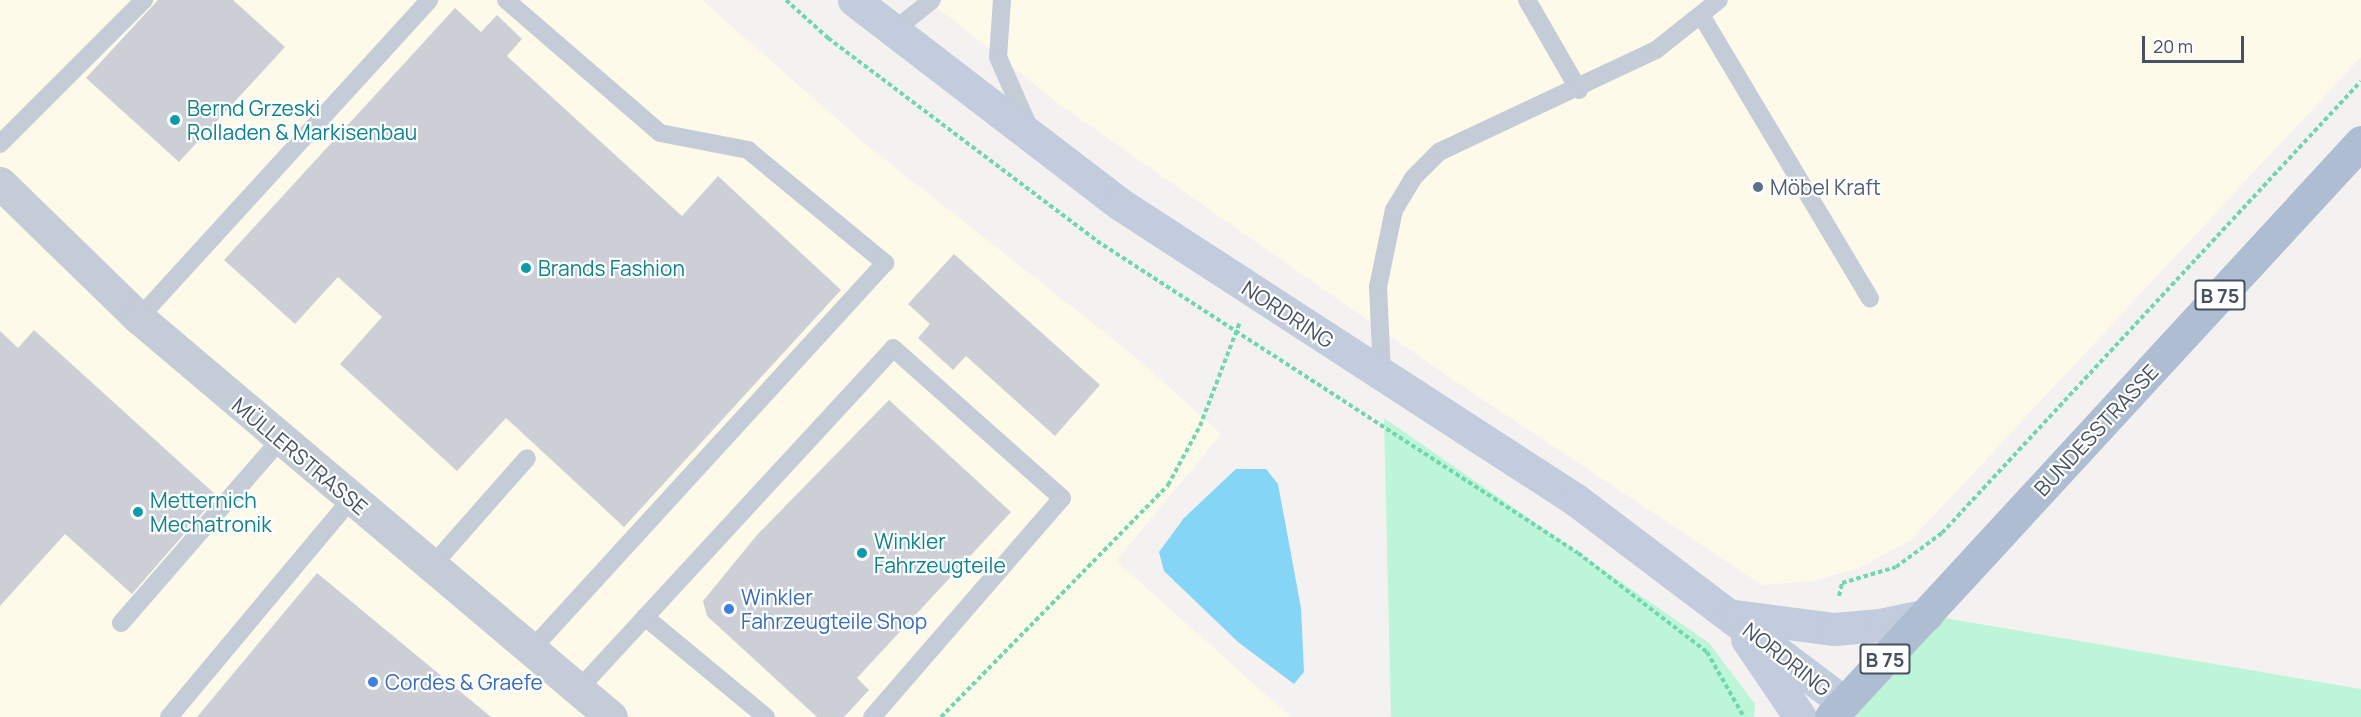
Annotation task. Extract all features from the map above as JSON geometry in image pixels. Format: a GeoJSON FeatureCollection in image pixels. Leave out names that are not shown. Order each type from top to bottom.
{"type":"FeatureCollection","features":[{"type":"Feature","properties":{"kind":"main road","name":"BUNDESSTRASSE"},"geometry":{"type":"LineString","coordinates":[[1838,710],[2361,142]]}},
{"type":"Feature","properties":{"kind":"street","name":"NORDRING"},"geometry":{"type":"LineString","coordinates":[[854,0],[892,32],[1120,204],[1576,500],[1731,615],[1838,710]]}},
{"type":"Feature","properties":{"kind":"street","name":"MÜLLERSTRASSE"},"geometry":{"type":"LineString","coordinates":[[0,183],[139,318],[610,717]]}},
{"type":"Feature","properties":{"kind":"street","name":"NORDRING"},"geometry":{"type":"LineString","coordinates":[[1731,615],[1834,629],[1880,625],[1927,615]]}},
{"type":"Feature","properties":{"kind":"street","name":"NORDRING"},"geometry":{"type":"LineString","coordinates":[[1731,615],[1800,717]]}},
{"type":"Feature","properties":{"kind":"lane"},"geometry":{"type":"LineString","coordinates":[[0,144],[144,0]]}},
{"type":"Feature","properties":{"kind":"lane"},"geometry":{"type":"LineString","coordinates":[[139,318],[429,0]]}},
{"type":"Feature","properties":{"kind":"lane"},"geometry":{"type":"LineString","coordinates":[[506,0],[660,133],[748,150],[885,263],[530,651]]}},
{"type":"Feature","properties":{"kind":"lane"},"geometry":{"type":"LineString","coordinates":[[892,32],[932,0]]}},
{"type":"Feature","properties":{"kind":"lane"},"geometry":{"type":"LineString","coordinates":[[1002,0],[998,57],[1038,143]]}},
{"type":"Feature","properties":{"kind":"lane"},"geometry":{"type":"LineString","coordinates":[[1527,0],[1579,90]]}},
{"type":"Feature","properties":{"kind":"lane"},"geometry":{"type":"LineString","coordinates":[[1382,374],[1378,286],[1394,210],[1413,178],[1439,152],[1500,121],[1579,90],[1656,50],[1719,0]]}},
{"type":"Feature","properties":{"kind":"lane"},"geometry":{"type":"LineString","coordinates":[[1701,15],[1870,299]]}},
{"type":"Feature","properties":{"kind":"lane"},"geometry":{"type":"LineString","coordinates":[[577,691],[893,348],[1062,498],[872,717]]}},
{"type":"Feature","properties":{"kind":"lane"},"geometry":{"type":"LineString","coordinates":[[121,623],[280,439]]}},
{"type":"Feature","properties":{"kind":"lane"},"geometry":{"type":"LineString","coordinates":[[431,567],[527,458]]}},
{"type":"Feature","properties":{"kind":"lane"},"geometry":{"type":"LineString","coordinates":[[169,717],[351,499]]}},
{"type":"Feature","properties":{"kind":"lane"},"geometry":{"type":"LineString","coordinates":[[645,617],[766,717]]}},
{"type":"Feature","properties":{"kind":"path"},"geometry":{"type":"LineString","coordinates":[[786,0],[828,38],[1097,242],[1235,335],[1578,553],[1707,652],[1744,717]]}},
{"type":"Feature","properties":{"kind":"path"},"geometry":{"type":"LineString","coordinates":[[1834,629],[1842,583],[1896,567],[1942,533],[2361,81]]}},
{"type":"Feature","properties":{"kind":"path"},"geometry":{"type":"LineString","coordinates":[[941,717],[1168,485],[1200,426],[1250,290]]}},
{"type":"Feature","properties":{"kind":"shaded area"},"geometry":{"type":"Polygon","coordinates":[[[0,0],[702,0],[864,143],[1133,355],[1221,434],[1116,561],[1291,717],[0,717],[0,0]]]}},
{"type":"Feature","properties":{"kind":"shaded area"},"geometry":{"type":"Polygon","coordinates":[[[928,0],[2361,0],[2361,57],[1911,540],[1859,568],[1812,581],[1762,585],[1446,375],[1059,104],[928,0]]]}},
{"type":"Feature","properties":{"kind":"green space"},"geometry":{"type":"Polygon","coordinates":[[[1384,418],[1709,643],[1755,704],[1754,717],[1391,717],[1384,418]]]}},
{"type":"Feature","properties":{"kind":"green space"},"geometry":{"type":"Polygon","coordinates":[[[1927,615],[2361,689],[2361,717],[1831,717],[1927,615]]]}},
{"type":"Feature","properties":{"kind":"water"},"geometry":{"type":"Polygon","coordinates":[[[1236,469],[1266,469],[1278,484],[1301,608],[1304,672],[1294,684],[1238,642],[1164,571],[1159,552],[1184,518],[1236,469]]]}},
{"type":"Feature","properties":{"kind":"building","name":"Bernd Grzeski Rolladen & Markisenbau"},"geometry":{"type":"Polygon","coordinates":[[[158,0],[233,0],[285,47],[179,162],[86,78],[158,0]]]}},
{"type":"Feature","properties":{"kind":"building","name":"Brands Fashion"},"geometry":{"type":"Polygon","coordinates":[[[455,8],[481,32],[497,15],[522,39],[507,56],[682,216],[718,176],[841,290],[624,527],[506,418],[457,471],[340,364],[382,317],[338,277],[295,324],[224,260],[455,8]]]}},
{"type":"Feature","properties":{"kind":"building"},"geometry":{"type":"Polygon","coordinates":[[[954,254],[1100,385],[1055,436],[966,356],[953,370],[918,338],[930,324],[908,304],[954,254]]]}},
{"type":"Feature","properties":{"kind":"building"},"geometry":{"type":"Polygon","coordinates":[[[34,330],[217,496],[132,594],[65,534],[0,606],[0,331],[18,348],[34,330]]]}},
{"type":"Feature","properties":{"kind":"building","name":"Winkler Fahrzeugteile"},"geometry":{"type":"Polygon","coordinates":[[[889,400],[1011,512],[857,678],[869,690],[844,717],[817,717],[707,616],[703,601],[757,535],[889,400]]]}},
{"type":"Feature","properties":{"kind":"building"},"geometry":{"type":"Polygon","coordinates":[[[317,573],[491,717],[197,717],[317,573]]]}},
{"type":"Feature","properties":{"kind":"place","name":"Bernd Grzeski Rolladen & Markisenbau"},"geometry":{"type":"Point","coordinates":[175,120]}},
{"type":"Feature","properties":{"kind":"place","name":"Möbel Kraft"},"geometry":{"type":"Point","coordinates":[1758,187]}},
{"type":"Feature","properties":{"kind":"place","name":"Brands Fashion"},"geometry":{"type":"Point","coordinates":[526,268]}},
{"type":"Feature","properties":{"kind":"place","name":"Metternich Mechatronik"},"geometry":{"type":"Point","coordinates":[138,512]}},
{"type":"Feature","properties":{"kind":"place","name":"Winkler Fahrzeugteile"},"geometry":{"type":"Point","coordinates":[862,553]}},
{"type":"Feature","properties":{"kind":"place","name":"Winkler Fahrzeugteile Shop"},"geometry":{"type":"Point","coordinates":[729,609]}},
{"type":"Feature","properties":{"kind":"place","name":"Cordes & Graefe"},"geometry":{"type":"Point","coordinates":[373,682]}}]}
